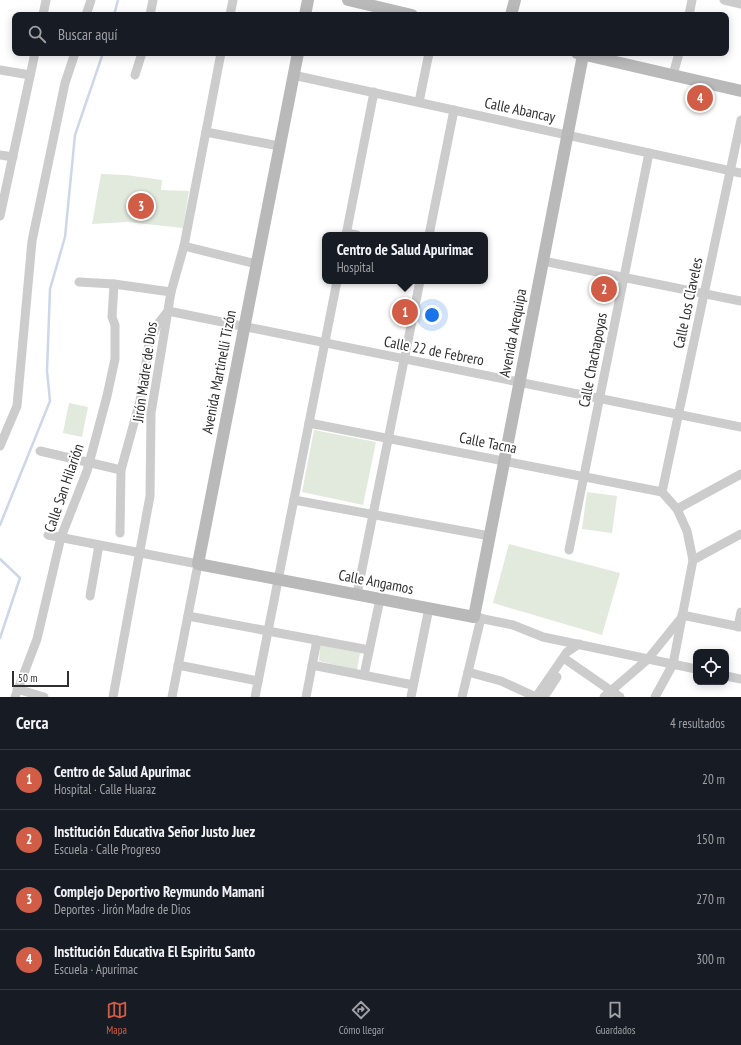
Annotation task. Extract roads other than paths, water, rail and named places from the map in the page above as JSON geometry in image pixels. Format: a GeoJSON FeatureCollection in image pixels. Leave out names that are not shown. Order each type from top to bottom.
{"type":"FeatureCollection","features":[{"type":"Feature","properties":{"kind":"street"},"geometry":{"type":"LineString","coordinates":[[44,12],[46,0]]}},
{"type":"Feature","properties":{"kind":"street"},"geometry":{"type":"LineString","coordinates":[[87,12],[91,0]]}},
{"type":"Feature","properties":{"kind":"street"},"geometry":{"type":"LineString","coordinates":[[151,12],[153,0]]}},
{"type":"Feature","properties":{"kind":"street"},"geometry":{"type":"LineString","coordinates":[[231,12],[233,0]]}},
{"type":"Feature","properties":{"kind":"street"},"geometry":{"type":"LineString","coordinates":[[306,12],[308,0]]}},
{"type":"Feature","properties":{"kind":"street"},"geometry":{"type":"LineString","coordinates":[[348,0],[378,3],[404,12]]}},
{"type":"Feature","properties":{"kind":"street"},"geometry":{"type":"LineString","coordinates":[[512,12],[515,0]]}},
{"type":"Feature","properties":{"kind":"street"},"geometry":{"type":"LineString","coordinates":[[689,12],[692,0]]}},
{"type":"Feature","properties":{"kind":"street"},"geometry":{"type":"LineString","coordinates":[[724,0],[741,4]]}},
{"type":"Feature","properties":{"kind":"street"},"geometry":{"type":"LineString","coordinates":[[0,216],[34,56]]}},
{"type":"Feature","properties":{"kind":"street"},"geometry":{"type":"LineString","coordinates":[[0,446],[17,406],[32,241],[65,83],[74,56]]}},
{"type":"Feature","properties":{"kind":"street"},"geometry":{"type":"LineString","coordinates":[[135,75],[141,56]]}},
{"type":"Feature","properties":{"kind":"street","name":"Jirón Madre de Dios"},"geometry":{"type":"LineString","coordinates":[[113,697],[138,553],[150,496],[151,413],[171,292],[184,246],[220,56]]}},
{"type":"Feature","properties":{"kind":"street","name":"Avenida Martinelli Tizón"},"geometry":{"type":"LineString","coordinates":[[172,697],[297,56]]}},
{"type":"Feature","properties":{"kind":"street"},"geometry":{"type":"LineString","coordinates":[[419,102],[428,56]]}},
{"type":"Feature","properties":{"kind":"street","name":"Avenida Arequipa"},"geometry":{"type":"LineString","coordinates":[[478,618],[490,536],[568,135],[580,56]]}},
{"type":"Feature","properties":{"kind":"street"},"geometry":{"type":"LineString","coordinates":[[589,56],[741,91]]}},
{"type":"Feature","properties":{"kind":"street"},"geometry":{"type":"LineString","coordinates":[[673,75],[678,56]]}},
{"type":"Feature","properties":{"kind":"street"},"geometry":{"type":"LineString","coordinates":[[0,70],[30,75]]}},
{"type":"Feature","properties":{"kind":"street","name":"Calle Abancay"},"geometry":{"type":"LineString","coordinates":[[293,75],[741,173]]}},
{"type":"Feature","properties":{"kind":"street"},"geometry":{"type":"LineString","coordinates":[[346,232],[374,92]]}},
{"type":"Feature","properties":{"kind":"street"},"geometry":{"type":"LineString","coordinates":[[430,232],[454,110]]}},
{"type":"Feature","properties":{"kind":"street","name":"Calle Los Claveles"},"geometry":{"type":"LineString","coordinates":[[662,492],[741,120]]}},
{"type":"Feature","properties":{"kind":"street"},"geometry":{"type":"LineString","coordinates":[[206,132],[279,146]]}},
{"type":"Feature","properties":{"kind":"street","name":"Calle Chachapoyas"},"geometry":{"type":"LineString","coordinates":[[569,550],[649,153]]}},
{"type":"Feature","properties":{"kind":"street"},"geometry":{"type":"LineString","coordinates":[[0,155],[13,157]]}},
{"type":"Feature","properties":{"kind":"street"},"geometry":{"type":"LineString","coordinates":[[184,246],[256,264]]}},
{"type":"Feature","properties":{"kind":"street"},"geometry":{"type":"LineString","coordinates":[[543,261],[741,301]]}},
{"type":"Feature","properties":{"kind":"street"},"geometry":{"type":"LineString","coordinates":[[79,282],[114,284],[171,292]]}},
{"type":"Feature","properties":{"kind":"street","name":"Calle San Hilarión"},"geometry":{"type":"LineString","coordinates":[[16,693],[37,639],[61,538],[90,462],[115,359],[115,325],[112,317],[114,284]]}},
{"type":"Feature","properties":{"kind":"street"},"geometry":{"type":"LineString","coordinates":[[255,697],[336,284]]}},
{"type":"Feature","properties":{"kind":"street"},"geometry":{"type":"LineString","coordinates":[[357,594],[419,284]]}},
{"type":"Feature","properties":{"kind":"street"},"geometry":{"type":"LineString","coordinates":[[120,533],[121,470],[140,401],[149,343],[157,325],[168,311]]}},
{"type":"Feature","properties":{"kind":"street","name":"Calle 22 de Febrero"},"geometry":{"type":"LineString","coordinates":[[168,311],[741,427]]}},
{"type":"Feature","properties":{"kind":"street","name":"Calle Tacna"},"geometry":{"type":"LineString","coordinates":[[309,422],[662,492]]}},
{"type":"Feature","properties":{"kind":"street"},"geometry":{"type":"LineString","coordinates":[[40,451],[121,470]]}},
{"type":"Feature","properties":{"kind":"street"},"geometry":{"type":"LineString","coordinates":[[676,509],[741,474]]}},
{"type":"Feature","properties":{"kind":"street"},"geometry":{"type":"LineString","coordinates":[[654,697],[673,664],[693,560],[687,531],[676,509],[662,492]]}},
{"type":"Feature","properties":{"kind":"street"},"geometry":{"type":"LineString","coordinates":[[294,500],[490,536]]}},
{"type":"Feature","properties":{"kind":"street"},"geometry":{"type":"LineString","coordinates":[[693,560],[741,534]]}},
{"type":"Feature","properties":{"kind":"street","name":"Calle Angamos"},"geometry":{"type":"LineString","coordinates":[[48,535],[513,625],[543,637],[693,668]]}},
{"type":"Feature","properties":{"kind":"street"},"geometry":{"type":"LineString","coordinates":[[90,596],[99,545]]}},
{"type":"Feature","properties":{"kind":"street"},"geometry":{"type":"LineString","coordinates":[[364,675],[380,599]]}},
{"type":"Feature","properties":{"kind":"street"},"geometry":{"type":"LineString","coordinates":[[411,697],[428,608]]}},
{"type":"Feature","properties":{"kind":"street"},"geometry":{"type":"LineString","coordinates":[[682,615],[740,627],[741,612]]}},
{"type":"Feature","properties":{"kind":"street"},"geometry":{"type":"LineString","coordinates":[[604,697],[648,658],[682,615]]}},
{"type":"Feature","properties":{"kind":"street"},"geometry":{"type":"LineString","coordinates":[[188,616],[369,650]]}},
{"type":"Feature","properties":{"kind":"street"},"geometry":{"type":"LineString","coordinates":[[462,697],[478,618]]}},
{"type":"Feature","properties":{"kind":"street"},"geometry":{"type":"LineString","coordinates":[[543,637],[620,697]]}},
{"type":"Feature","properties":{"kind":"street"},"geometry":{"type":"LineString","coordinates":[[306,697],[317,640]]}},
{"type":"Feature","properties":{"kind":"street"},"geometry":{"type":"LineString","coordinates":[[468,672],[501,681],[536,697],[579,644]]}},
{"type":"Feature","properties":{"kind":"street"},"geometry":{"type":"LineString","coordinates":[[544,697],[569,656]]}},
{"type":"Feature","properties":{"kind":"street"},"geometry":{"type":"LineString","coordinates":[[178,665],[258,681]]}},
{"type":"Feature","properties":{"kind":"street"},"geometry":{"type":"LineString","coordinates":[[312,665],[413,685]]}},
{"type":"Feature","properties":{"kind":"street"},"geometry":{"type":"LineString","coordinates":[[729,677],[741,679]]}},
{"type":"Feature","properties":{"kind":"street"},"geometry":{"type":"LineString","coordinates":[[16,693],[44,697]]}},
{"type":"Feature","properties":{"kind":"waterway"},"geometry":{"type":"LineString","coordinates":[[115,12],[118,0]]}},
{"type":"Feature","properties":{"kind":"waterway"},"geometry":{"type":"LineString","coordinates":[[0,525],[50,401],[47,371],[50,289],[65,237],[75,135],[102,56]]}},
{"type":"Feature","properties":{"kind":"waterway"},"geometry":{"type":"LineString","coordinates":[[0,559],[20,578],[0,638]]}},
{"type":"Feature","properties":{"kind":"place","name":"Institución Educativa El Espiritu Santo"},"geometry":{"type":"Point","coordinates":[700,98]}},
{"type":"Feature","properties":{"kind":"place","name":"Complejo Deportivo Reymundo Mamani"},"geometry":{"type":"Point","coordinates":[141,206]}},
{"type":"Feature","properties":{"kind":"place","name":"Institución Educativa Señor Justo Juez"},"geometry":{"type":"Point","coordinates":[604,289]}},
{"type":"Feature","properties":{"kind":"place","name":"Centro de Salud Apurimac"},"geometry":{"type":"Point","coordinates":[405,312]}}]}
